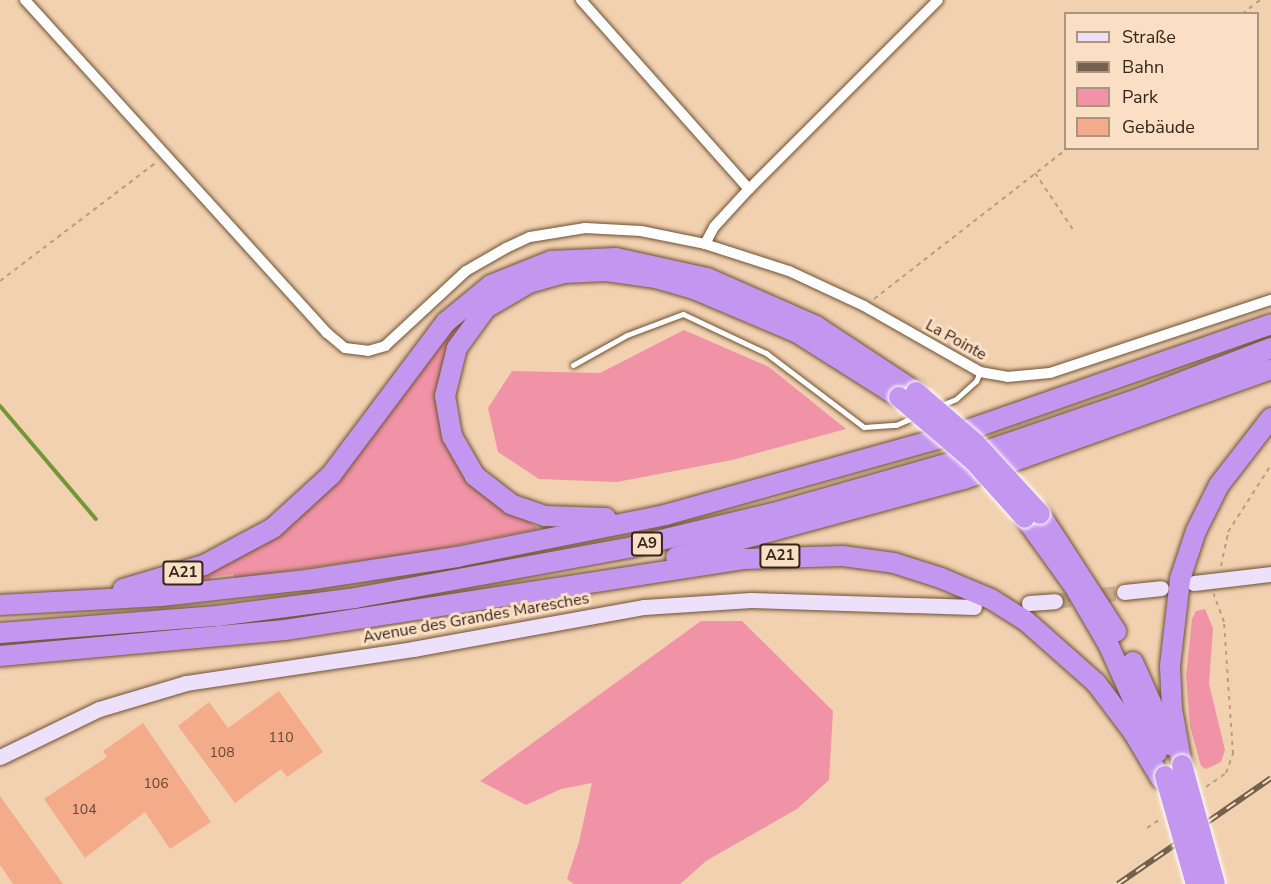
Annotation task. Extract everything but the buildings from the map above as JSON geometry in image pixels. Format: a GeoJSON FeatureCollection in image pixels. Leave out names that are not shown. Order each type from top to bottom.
{"type":"FeatureCollection","features":[{"type":"Feature","properties":{"kind":"highway","name":"A21"},"geometry":{"type":"LineString","coordinates":[[3,605],[144,584],[204,566],[256,539],[290,515],[331,475],[446,322],[498,281],[551,261],[616,258],[707,279],[816,326],[908,394],[974,461],[1033,516],[1109,646],[1171,772],[1215,884]]}},
{"type":"Feature","properties":{"kind":"highway","name":"A21"},"geometry":{"type":"LineString","coordinates":[[908,394],[765,316],[702,292],[638,275],[589,271],[542,279],[504,296],[474,320],[450,365],[445,406],[462,458],[491,491],[528,511],[570,519],[613,517],[707,504],[1003,420],[1271,324]]}},
{"type":"Feature","properties":{"kind":"highway","name":"A9"},"geometry":{"type":"LineString","coordinates":[[0,633],[155,622],[332,601],[495,575],[632,547],[773,513],[957,461],[1131,402],[1271,348]]}},
{"type":"Feature","properties":{"kind":"highway","name":"A9"},"geometry":{"type":"LineString","coordinates":[[0,656],[208,639],[492,598],[700,552],[902,498],[1095,435],[1271,369]]}},
{"type":"Feature","properties":{"kind":"highway","name":"A21"},"geometry":{"type":"LineString","coordinates":[[1171,772],[1170,666],[1180,579],[1196,531],[1219,485],[1271,418]]}},
{"type":"Feature","properties":{"kind":"highway"},"geometry":{"type":"LineString","coordinates":[[3,605],[201,592],[341,575],[547,540],[707,504]]}},
{"type":"Feature","properties":{"kind":"highway","name":"A21"},"geometry":{"type":"LineString","coordinates":[[492,598],[768,556],[843,556],[911,568],[991,599],[1051,639],[1107,696],[1171,772]]}},
{"type":"Feature","properties":{"kind":"highway","name":"A21"},"geometry":{"type":"LineString","coordinates":[[1184,804],[1196,884]]}},
{"type":"Feature","properties":{"kind":"main road"},"geometry":{"type":"LineString","coordinates":[[1194,583],[1271,574]]}},
{"type":"Feature","properties":{"kind":"main road"},"geometry":{"type":"LineString","coordinates":[[1124,592],[1161,588]]}},
{"type":"Feature","properties":{"kind":"main road","name":"Avenue des Grandes Maresches"},"geometry":{"type":"LineString","coordinates":[[0,757],[99,708],[186,683],[433,645],[644,607],[751,600],[974,607]]}},
{"type":"Feature","properties":{"kind":"main road"},"geometry":{"type":"LineString","coordinates":[[1029,603],[1055,601]]}},
{"type":"Feature","properties":{"kind":"street","name":"La Pointe"},"geometry":{"type":"LineString","coordinates":[[25,0],[327,333],[340,346],[354,350],[385,346],[466,270],[531,237],[585,228],[614,228],[705,244],[789,271],[864,306],[980,372],[1020,377],[1050,373],[1271,300]]}},
{"type":"Feature","properties":{"kind":"street"},"geometry":{"type":"LineString","coordinates":[[581,0],[749,189]]}},
{"type":"Feature","properties":{"kind":"street"},"geometry":{"type":"LineString","coordinates":[[705,244],[714,227],[749,189],[938,0]]}},
{"type":"Feature","properties":{"kind":"lane"},"geometry":{"type":"LineString","coordinates":[[573,365],[627,335],[683,314],[766,353],[864,427],[896,425],[956,399],[976,381],[980,372]]}},
{"type":"Feature","properties":{"kind":"path"},"geometry":{"type":"LineString","coordinates":[[1245,12],[1260,0]]}},
{"type":"Feature","properties":{"kind":"path"},"geometry":{"type":"LineString","coordinates":[[864,306],[1065,150]]}},
{"type":"Feature","properties":{"kind":"path"},"geometry":{"type":"LineString","coordinates":[[0,281],[166,155]]}},
{"type":"Feature","properties":{"kind":"path"},"geometry":{"type":"LineString","coordinates":[[1035,173],[1074,231]]}},
{"type":"Feature","properties":{"kind":"path"},"geometry":{"type":"LineString","coordinates":[[1147,828],[1226,773],[1233,754],[1224,622],[1214,595],[1228,532],[1271,465]]}},
{"type":"Feature","properties":{"kind":"green space"},"geometry":{"type":"Polygon","coordinates":[[[469,314],[445,436],[467,479],[539,529],[419,553],[235,578],[233,574],[211,577],[210,583],[161,586],[265,542],[437,342],[469,314]]]}},
{"type":"Feature","properties":{"kind":"green space"},"geometry":{"type":"Polygon","coordinates":[[[684,330],[769,367],[846,429],[732,460],[617,482],[539,479],[498,452],[488,408],[512,371],[600,373],[684,330]]]}},
{"type":"Feature","properties":{"kind":"green space"},"geometry":{"type":"Polygon","coordinates":[[[1205,609],[1213,628],[1209,684],[1225,750],[1221,762],[1206,769],[1201,766],[1190,726],[1186,676],[1192,619],[1196,611],[1205,609]]]}},
{"type":"Feature","properties":{"kind":"green space"},"geometry":{"type":"Polygon","coordinates":[[[701,621],[742,621],[833,711],[829,780],[797,809],[706,861],[680,884],[574,884],[567,879],[579,842],[592,783],[561,789],[526,805],[480,781],[701,621]]]}},
{"type":"Feature","properties":{"kind":"waterway"},"geometry":{"type":"LineString","coordinates":[[0,406],[96,519]]}},
{"type":"Feature","properties":{"kind":"tunnel"},"geometry":{"type":"LineString","coordinates":[[1055,601],[1124,592]]}},
{"type":"Feature","properties":{"kind":"railway"},"geometry":{"type":"LineString","coordinates":[[1118,884],[1271,778]]}}]}
